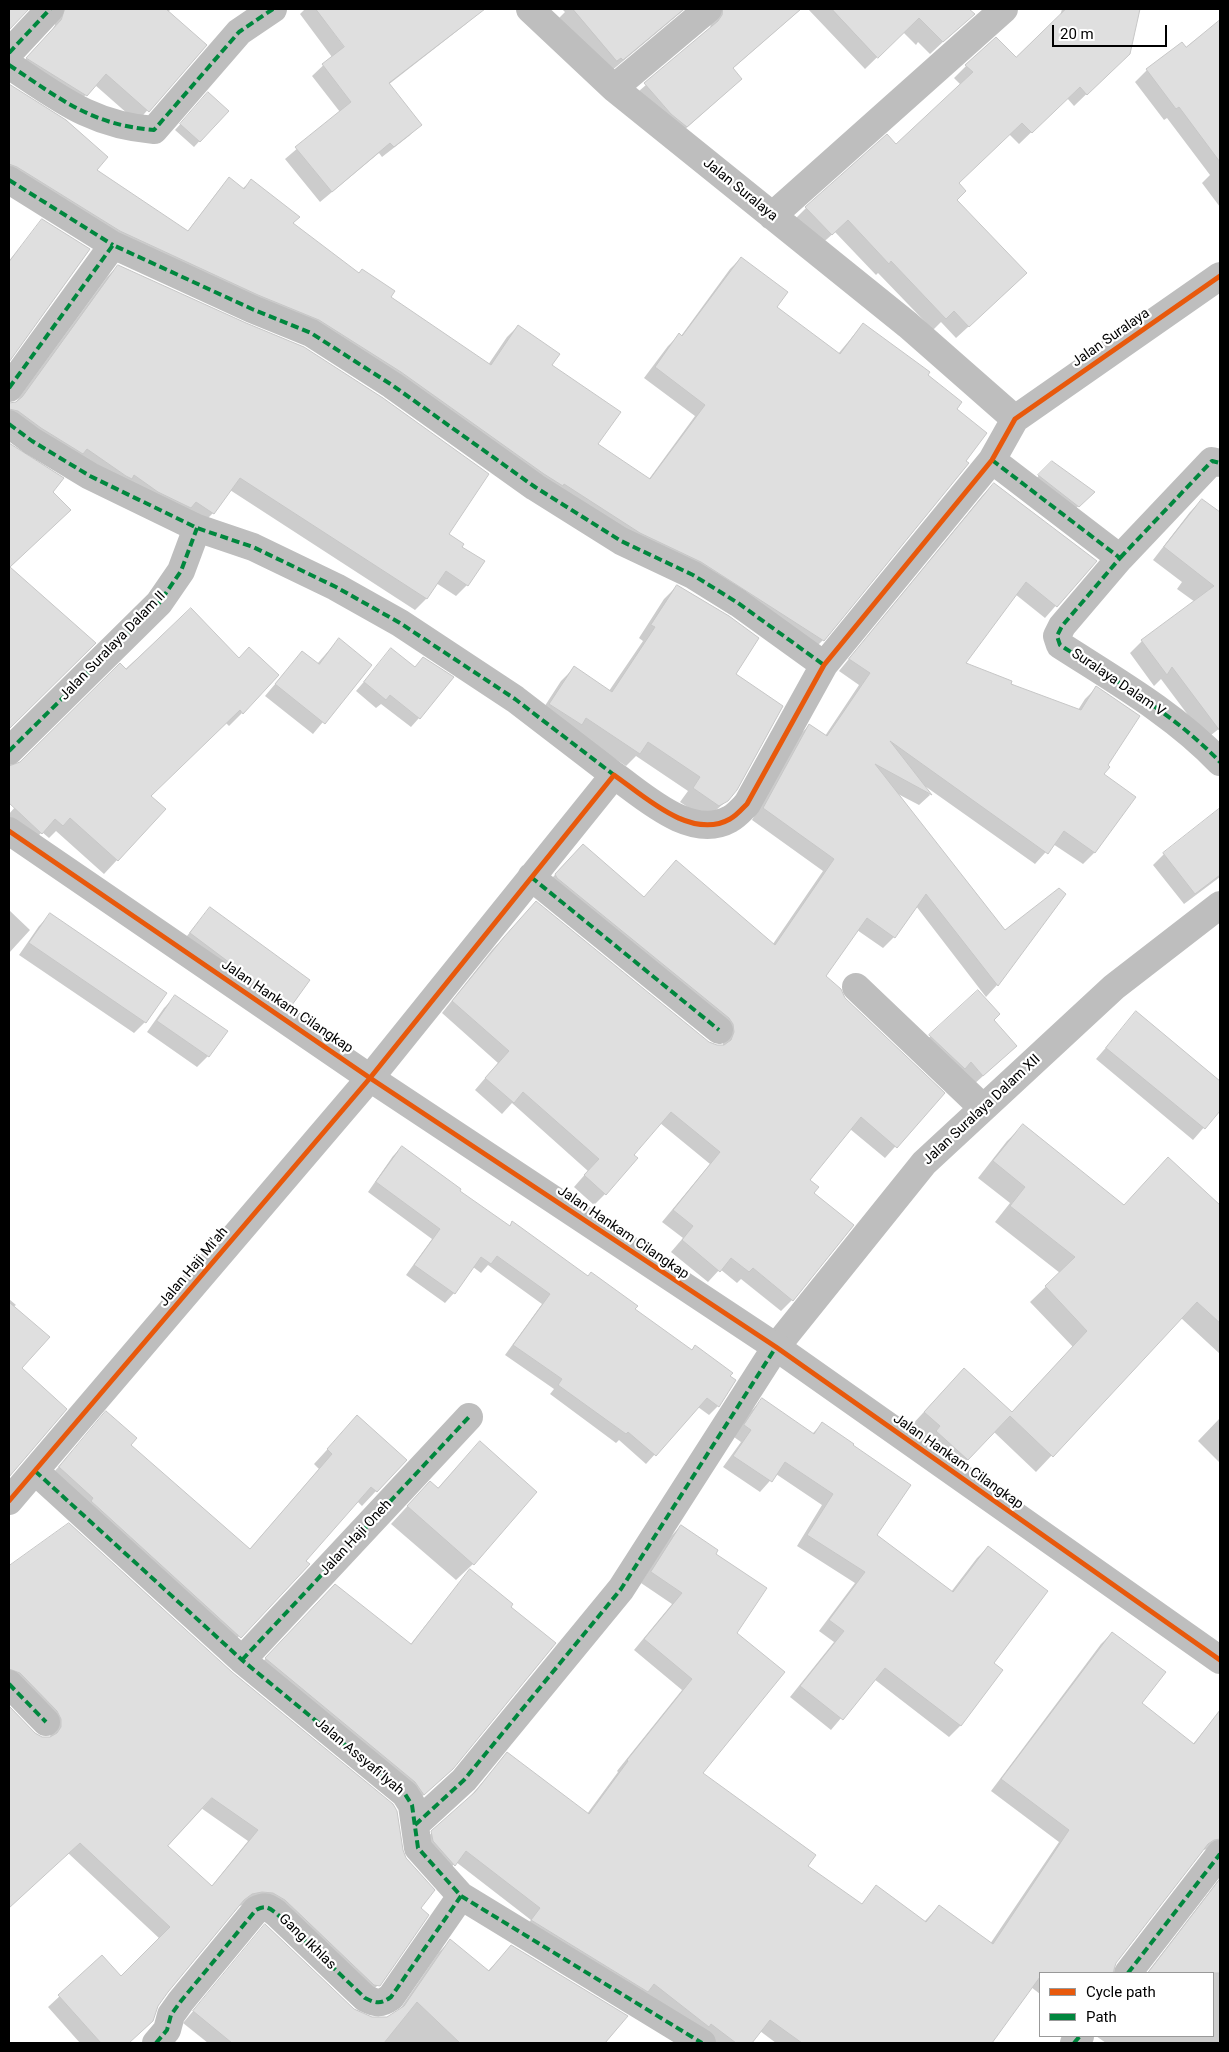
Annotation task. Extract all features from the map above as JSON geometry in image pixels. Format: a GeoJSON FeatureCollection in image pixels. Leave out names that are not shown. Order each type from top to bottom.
{"type":"FeatureCollection","features":[{"type":"Feature","properties":{"kind":"street"},"geometry":{"type":"LineString","coordinates":[[9,53],[50,9]]}},
{"type":"Feature","properties":{"kind":"street"},"geometry":{"type":"LineString","coordinates":[[9,65],[77,110],[128,127],[154,130],[239,32],[273,9]]}},
{"type":"Feature","properties":{"kind":"street"},"geometry":{"type":"LineString","coordinates":[[614,88],[708,9]]}},
{"type":"Feature","properties":{"kind":"street"},"geometry":{"type":"LineString","coordinates":[[772,216],[1004,9]]}},
{"type":"Feature","properties":{"kind":"street","name":"Jalan Suralaya"},"geometry":{"type":"LineString","coordinates":[[533,10],[614,88],[908,325],[1015,419],[1220,276]]}},
{"type":"Feature","properties":{"kind":"street"},"geometry":{"type":"LineString","coordinates":[[9,180],[113,245],[252,309],[310,333],[392,385],[534,487],[621,541],[693,575],[738,603],[824,665]]}},
{"type":"Feature","properties":{"kind":"street"},"geometry":{"type":"LineString","coordinates":[[9,388],[113,245]]}},
{"type":"Feature","properties":{"kind":"street"},"geometry":{"type":"LineString","coordinates":[[9,424],[32,441],[90,476],[197,528],[253,547],[336,587],[400,622],[515,699],[614,775],[679,820],[707,826],[730,819],[747,804],[824,665],[992,460],[1015,419]]}},
{"type":"Feature","properties":{"kind":"street"},"geometry":{"type":"LineString","coordinates":[[992,460],[1120,558],[1212,461],[1220,463]]}},
{"type":"Feature","properties":{"kind":"street","name":"Jalan Suralaya Dalam II"},"geometry":{"type":"LineString","coordinates":[[9,751],[159,603],[181,571],[197,528]]}},
{"type":"Feature","properties":{"kind":"street","name":"Suralaya Dalam V"},"geometry":{"type":"LineString","coordinates":[[1120,558],[1062,626],[1058,636],[1060,645],[1166,714],[1204,745],[1220,762]]}},
{"type":"Feature","properties":{"kind":"street","name":"Jalan Haji Mi'ah"},"geometry":{"type":"LineString","coordinates":[[9,1501],[370,1078],[614,775]]}},
{"type":"Feature","properties":{"kind":"street","name":"Jalan Hankam Cilangkap"},"geometry":{"type":"LineString","coordinates":[[9,831],[370,1078],[776,1347],[1220,1660]]}},
{"type":"Feature","properties":{"kind":"street"},"geometry":{"type":"LineString","coordinates":[[531,877],[719,1030]]}},
{"type":"Feature","properties":{"kind":"street","name":"Jalan Suralaya Dalam XII"},"geometry":{"type":"LineString","coordinates":[[415,1825],[464,1780],[621,1589],[776,1347],[924,1163],[1114,987],[1220,905]]}},
{"type":"Feature","properties":{"kind":"street"},"geometry":{"type":"LineString","coordinates":[[856,987],[983,1108]]}},
{"type":"Feature","properties":{"kind":"street","name":"Jalan Haji Oneh"},"geometry":{"type":"LineString","coordinates":[[242,1660],[469,1417]]}},
{"type":"Feature","properties":{"kind":"street","name":"Jalan Assyafi'Iyah"},"geometry":{"type":"LineString","coordinates":[[35,1471],[242,1660],[405,1794],[412,1805],[418,1848],[461,1896],[702,2043]]}},
{"type":"Feature","properties":{"kind":"street"},"geometry":{"type":"LineString","coordinates":[[9,1684],[46,1722]]}},
{"type":"Feature","properties":{"kind":"street"},"geometry":{"type":"LineString","coordinates":[[1129,1972],[1220,1854]]}},
{"type":"Feature","properties":{"kind":"street","name":"Gang Ikhlas"},"geometry":{"type":"LineString","coordinates":[[156,2043],[167,2030],[171,2015],[181,2001],[256,1910],[262,1907],[268,1907],[276,1913],[365,1998],[376,2003],[382,2003],[391,1997],[461,1896]]}},
{"type":"Feature","properties":{"kind":"building"},"geometry":{"type":"Polygon","coordinates":[[[9,9],[29,9],[9,30],[9,9]]]}},
{"type":"Feature","properties":{"kind":"building"},"geometry":{"type":"Polygon","coordinates":[[[65,9],[166,9],[207,45],[149,112],[106,74],[87,96],[26,58],[61,20],[65,9]]]}},
{"type":"Feature","properties":{"kind":"building"},"geometry":{"type":"Polygon","coordinates":[[[316,9],[485,9],[389,83],[422,125],[394,147],[390,143],[332,192],[295,147],[351,102],[322,64],[344,47],[316,9]]]}},
{"type":"Feature","properties":{"kind":"building"},"geometry":{"type":"Polygon","coordinates":[[[573,9],[684,9],[623,60],[621,58],[617,61],[573,9]]]}},
{"type":"Feature","properties":{"kind":"building"},"geometry":{"type":"Polygon","coordinates":[[[723,9],[801,9],[733,68],[742,79],[687,127],[671,114],[644,83],[718,21],[723,9]]]}},
{"type":"Feature","properties":{"kind":"building"},"geometry":{"type":"Polygon","coordinates":[[[832,9],[969,9],[975,14],[943,42],[919,18],[878,58],[832,9]]]}},
{"type":"Feature","properties":{"kind":"building"},"geometry":{"type":"Polygon","coordinates":[[[1066,9],[1140,9],[1130,54],[1087,95],[1080,87],[1032,133],[1022,123],[959,183],[966,191],[957,200],[1027,273],[969,327],[954,311],[946,319],[891,261],[889,264],[848,220],[832,235],[805,207],[887,134],[896,144],[973,72],[965,65],[996,37],[1016,57],[1066,9]]]}},
{"type":"Feature","properties":{"kind":"building"},"geometry":{"type":"Polygon","coordinates":[[[1220,20],[1220,162],[1179,107],[1176,109],[1146,69],[1182,42],[1186,47],[1220,20]]]}},
{"type":"Feature","properties":{"kind":"building"},"geometry":{"type":"Polygon","coordinates":[[[9,84],[66,120],[108,157],[97,170],[188,231],[229,177],[244,189],[251,179],[300,217],[293,223],[359,273],[362,269],[395,291],[391,297],[491,365],[518,325],[560,354],[552,365],[621,412],[598,444],[650,479],[705,405],[655,367],[679,333],[682,336],[741,257],[788,292],[777,307],[840,354],[863,323],[930,372],[928,375],[962,402],[957,409],[987,433],[966,461],[969,463],[824,641],[701,562],[640,533],[564,484],[563,486],[544,474],[401,372],[319,320],[258,295],[120,231],[17,167],[9,164],[9,84]]]}},
{"type":"Feature","properties":{"kind":"building"},"geometry":{"type":"Polygon","coordinates":[[[208,92],[229,111],[200,142],[180,124],[208,92]]]}},
{"type":"Feature","properties":{"kind":"building"},"geometry":{"type":"Polygon","coordinates":[[[42,219],[90,249],[9,362],[9,262],[42,219]]]}},
{"type":"Feature","properties":{"kind":"building"},"geometry":{"type":"Polygon","coordinates":[[[118,265],[304,347],[383,398],[489,474],[449,534],[464,544],[462,547],[485,561],[468,586],[446,571],[427,599],[240,478],[214,514],[196,502],[191,508],[158,492],[134,475],[132,479],[126,476],[87,449],[83,454],[18,411],[9,409],[9,403],[16,402],[22,397],[118,265]]]}},
{"type":"Feature","properties":{"kind":"building"},"geometry":{"type":"Polygon","coordinates":[[[9,443],[64,478],[53,492],[71,510],[10,567],[96,643],[9,729],[9,443]]]}},
{"type":"Feature","properties":{"kind":"building"},"geometry":{"type":"Polygon","coordinates":[[[1052,461],[1095,492],[1079,507],[1038,475],[1052,461]]]}},
{"type":"Feature","properties":{"kind":"building"},"geometry":{"type":"Polygon","coordinates":[[[994,483],[1097,561],[1057,607],[1026,582],[966,663],[1012,681],[1011,684],[1081,710],[1096,686],[1140,716],[1104,774],[1136,797],[1095,853],[1064,831],[1048,854],[890,741],[932,795],[875,764],[1005,930],[1059,888],[1066,894],[998,986],[926,894],[895,938],[867,918],[826,976],[841,989],[845,998],[945,1093],[897,1148],[861,1117],[810,1180],[819,1187],[814,1193],[854,1225],[793,1301],[753,1268],[749,1272],[731,1258],[720,1272],[682,1240],[693,1226],[673,1210],[720,1152],[671,1112],[634,1155],[638,1158],[606,1195],[584,1175],[599,1159],[523,1092],[514,1103],[485,1078],[509,1051],[452,1001],[536,901],[709,1042],[724,1045],[731,1040],[734,1032],[733,1024],[729,1018],[557,878],[555,874],[583,844],[644,897],[676,860],[775,945],[834,859],[763,808],[809,724],[827,736],[870,673],[849,659],[994,483]]]}},
{"type":"Feature","properties":{"kind":"building"},"geometry":{"type":"Polygon","coordinates":[[[1202,499],[1220,512],[1220,731],[1172,667],[1167,675],[1141,640],[1214,586],[1164,547],[1202,499]]]}},
{"type":"Feature","properties":{"kind":"building"},"geometry":{"type":"Polygon","coordinates":[[[677,585],[729,616],[759,638],[736,674],[783,706],[737,790],[728,801],[719,806],[693,788],[700,777],[648,742],[640,754],[586,718],[582,725],[549,704],[574,666],[612,692],[655,627],[651,625],[677,585]]]}},
{"type":"Feature","properties":{"kind":"building"},"geometry":{"type":"Polygon","coordinates":[[[191,608],[239,658],[249,647],[279,675],[243,714],[240,710],[151,796],[166,809],[118,861],[70,818],[63,826],[55,819],[42,834],[9,803],[9,766],[20,762],[120,663],[126,669],[191,608]]]}},
{"type":"Feature","properties":{"kind":"building"},"geometry":{"type":"Polygon","coordinates":[[[339,638],[372,665],[325,724],[275,684],[302,651],[319,664],[339,638]]]}},
{"type":"Feature","properties":{"kind":"building"},"geometry":{"type":"Polygon","coordinates":[[[391,648],[415,667],[423,657],[454,677],[420,719],[390,695],[386,700],[364,682],[391,648]]]}},
{"type":"Feature","properties":{"kind":"building"},"geometry":{"type":"Polygon","coordinates":[[[1220,808],[1220,875],[1195,894],[1163,853],[1220,808]]]}},
{"type":"Feature","properties":{"kind":"building"},"geometry":{"type":"Polygon","coordinates":[[[210,907],[310,980],[292,1005],[190,933],[210,907]]]}},
{"type":"Feature","properties":{"kind":"building"},"geometry":{"type":"Polygon","coordinates":[[[50,913],[167,993],[146,1023],[29,943],[50,913]]]}},
{"type":"Feature","properties":{"kind":"building"},"geometry":{"type":"Polygon","coordinates":[[[978,990],[1000,1014],[994,1020],[1017,1046],[983,1076],[971,1062],[965,1069],[929,1035],[978,990]]]}},
{"type":"Feature","properties":{"kind":"building"},"geometry":{"type":"Polygon","coordinates":[[[175,995],[228,1031],[209,1057],[157,1021],[175,995]]]}},
{"type":"Feature","properties":{"kind":"building"},"geometry":{"type":"Polygon","coordinates":[[[1136,1011],[1220,1081],[1220,1111],[1205,1129],[1106,1048],[1136,1011]]]}},
{"type":"Feature","properties":{"kind":"building"},"geometry":{"type":"Polygon","coordinates":[[[1023,1124],[1124,1205],[1168,1157],[1220,1205],[1220,1323],[1197,1302],[1053,1457],[1010,1416],[968,1460],[936,1431],[940,1426],[924,1412],[964,1368],[1012,1412],[1087,1331],[1045,1286],[1075,1257],[1010,1206],[1025,1187],[993,1161],[1023,1124]]]}},
{"type":"Feature","properties":{"kind":"building"},"geometry":{"type":"Polygon","coordinates":[[[402,1146],[461,1189],[460,1191],[510,1226],[512,1221],[588,1276],[591,1272],[638,1306],[635,1309],[692,1350],[695,1345],[733,1373],[730,1376],[736,1380],[719,1407],[707,1398],[656,1456],[628,1432],[626,1434],[558,1385],[562,1379],[513,1345],[550,1294],[497,1256],[491,1264],[481,1257],[455,1294],[414,1265],[440,1229],[376,1182],[402,1146]]]}},
{"type":"Feature","properties":{"kind":"building"},"geometry":{"type":"Polygon","coordinates":[[[9,1302],[50,1337],[22,1368],[67,1409],[9,1477],[9,1302]]]}},
{"type":"Feature","properties":{"kind":"building"},"geometry":{"type":"Polygon","coordinates":[[[762,1398],[814,1434],[822,1422],[911,1485],[877,1535],[953,1592],[988,1546],[1048,1591],[994,1663],[1003,1670],[961,1726],[885,1668],[843,1720],[800,1686],[844,1631],[829,1620],[865,1572],[807,1535],[833,1494],[785,1462],[772,1482],[733,1456],[751,1430],[744,1425],[762,1398]]]}},
{"type":"Feature","properties":{"kind":"building"},"geometry":{"type":"Polygon","coordinates":[[[106,1411],[137,1438],[131,1445],[250,1549],[332,1454],[327,1449],[357,1415],[407,1460],[377,1492],[371,1487],[306,1561],[310,1564],[241,1638],[91,1501],[93,1498],[59,1467],[106,1411]]]}},
{"type":"Feature","properties":{"kind":"building"},"geometry":{"type":"Polygon","coordinates":[[[480,1441],[537,1492],[474,1565],[407,1506],[430,1481],[438,1488],[480,1441]]]}},
{"type":"Feature","properties":{"kind":"building"},"geometry":{"type":"Polygon","coordinates":[[[69,1523],[232,1672],[393,1804],[397,1811],[406,1858],[435,1890],[421,1908],[429,1915],[380,1986],[374,1985],[285,1900],[273,1893],[262,1892],[252,1894],[244,1900],[168,1992],[158,2006],[153,2021],[129,2043],[101,2043],[58,1995],[102,1955],[121,1976],[170,1927],[80,1843],[9,1908],[9,1706],[35,1733],[42,1737],[50,1737],[57,1733],[61,1727],[61,1719],[57,1711],[20,1673],[9,1669],[9,1566],[69,1523]],[[212,1798],[168,1846],[212,1886],[258,1830],[212,1798]]]}},
{"type":"Feature","properties":{"kind":"building"},"geometry":{"type":"Polygon","coordinates":[[[681,1525],[718,1550],[716,1554],[767,1588],[737,1633],[785,1672],[703,1773],[816,1855],[808,1866],[862,1904],[876,1885],[926,1922],[939,1905],[993,1944],[1069,1830],[1001,1779],[1112,1632],[1166,1672],[1142,1703],[1194,1744],[1220,1710],[1220,1839],[1208,1844],[1116,1963],[1113,1972],[1039,1972],[1039,1978],[992,2043],[802,2043],[770,2020],[752,2043],[736,2043],[711,2024],[709,2027],[654,1984],[648,1992],[531,1920],[540,1908],[466,1851],[455,1866],[433,1841],[431,1831],[475,1792],[507,1752],[589,1814],[627,1760],[692,1679],[644,1639],[682,1593],[651,1572],[681,1525]]]}},
{"type":"Feature","properties":{"kind":"building"},"geometry":{"type":"Polygon","coordinates":[[[470,1569],[513,1604],[511,1607],[556,1643],[453,1769],[424,1795],[415,1782],[265,1658],[335,1584],[411,1644],[470,1569]]]}},
{"type":"Feature","properties":{"kind":"building"},"geometry":{"type":"Polygon","coordinates":[[[1220,1879],[1220,1973],[1149,1972],[1220,1879]]]}},
{"type":"Feature","properties":{"kind":"building"},"geometry":{"type":"Polygon","coordinates":[[[265,1924],[354,2009],[372,2017],[387,2017],[404,2006],[450,1939],[489,1971],[511,1945],[628,2016],[605,2043],[460,2043],[417,2002],[384,2043],[232,2043],[193,2011],[265,1924]]]}},
{"type":"Feature","properties":{"kind":"marked path"},"geometry":{"type":"LineString","coordinates":[[9,53],[50,9]]}},
{"type":"Feature","properties":{"kind":"marked path"},"geometry":{"type":"LineString","coordinates":[[9,65],[60,99],[94,116],[132,127],[154,130],[239,32],[273,9]]}},
{"type":"Feature","properties":{"kind":"marked path"},"geometry":{"type":"LineString","coordinates":[[9,180],[113,245]]}},
{"type":"Feature","properties":{"kind":"marked path"},"geometry":{"type":"LineString","coordinates":[[9,388],[113,245],[252,309],[311,333],[392,385],[535,487],[621,541],[693,575],[738,603],[824,665]]}},
{"type":"Feature","properties":{"kind":"marked path"},"geometry":{"type":"LineString","coordinates":[[9,424],[32,441],[90,476],[197,528],[253,547],[336,587],[400,623],[515,699],[614,775]]}},
{"type":"Feature","properties":{"kind":"marked path"},"geometry":{"type":"LineString","coordinates":[[992,460],[1120,558],[1062,626],[1057,636],[1060,645],[1164,713],[1220,762]]}},
{"type":"Feature","properties":{"kind":"marked path"},"geometry":{"type":"LineString","coordinates":[[1120,558],[1212,461],[1220,463]]}},
{"type":"Feature","properties":{"kind":"marked path"},"geometry":{"type":"LineString","coordinates":[[9,751],[159,603],[181,571],[197,528]]}},
{"type":"Feature","properties":{"kind":"marked path"},"geometry":{"type":"LineString","coordinates":[[531,877],[719,1030]]}},
{"type":"Feature","properties":{"kind":"marked path"},"geometry":{"type":"LineString","coordinates":[[415,1825],[464,1780],[621,1589],[776,1347]]}},
{"type":"Feature","properties":{"kind":"marked path"},"geometry":{"type":"LineString","coordinates":[[242,1660],[469,1417]]}},
{"type":"Feature","properties":{"kind":"marked path"},"geometry":{"type":"LineString","coordinates":[[35,1471],[242,1660],[405,1794],[412,1805],[418,1848],[461,1896],[702,2043]]}},
{"type":"Feature","properties":{"kind":"marked path"},"geometry":{"type":"LineString","coordinates":[[9,1684],[46,1722]]}},
{"type":"Feature","properties":{"kind":"marked path"},"geometry":{"type":"LineString","coordinates":[[1129,1972],[1220,1854]]}},
{"type":"Feature","properties":{"kind":"marked path"},"geometry":{"type":"LineString","coordinates":[[156,2043],[167,2030],[171,2015],[181,2001],[259,1908],[266,1907],[271,1909],[365,1998],[379,2002],[391,1997],[461,1896]]}},
{"type":"Feature","properties":{"kind":"marked path"},"geometry":{"type":"LineString","coordinates":[[1074,2043],[1079,2037]]}},
{"type":"Feature","properties":{"kind":"cycle path"},"geometry":{"type":"LineString","coordinates":[[9,1501],[370,1078],[614,775],[654,804],[684,820],[700,824],[715,824],[734,816],[747,804],[824,665],[992,460],[1015,419],[1220,276]]}},
{"type":"Feature","properties":{"kind":"cycle path"},"geometry":{"type":"LineString","coordinates":[[9,831],[370,1078],[776,1347],[1220,1660]]}}]}
